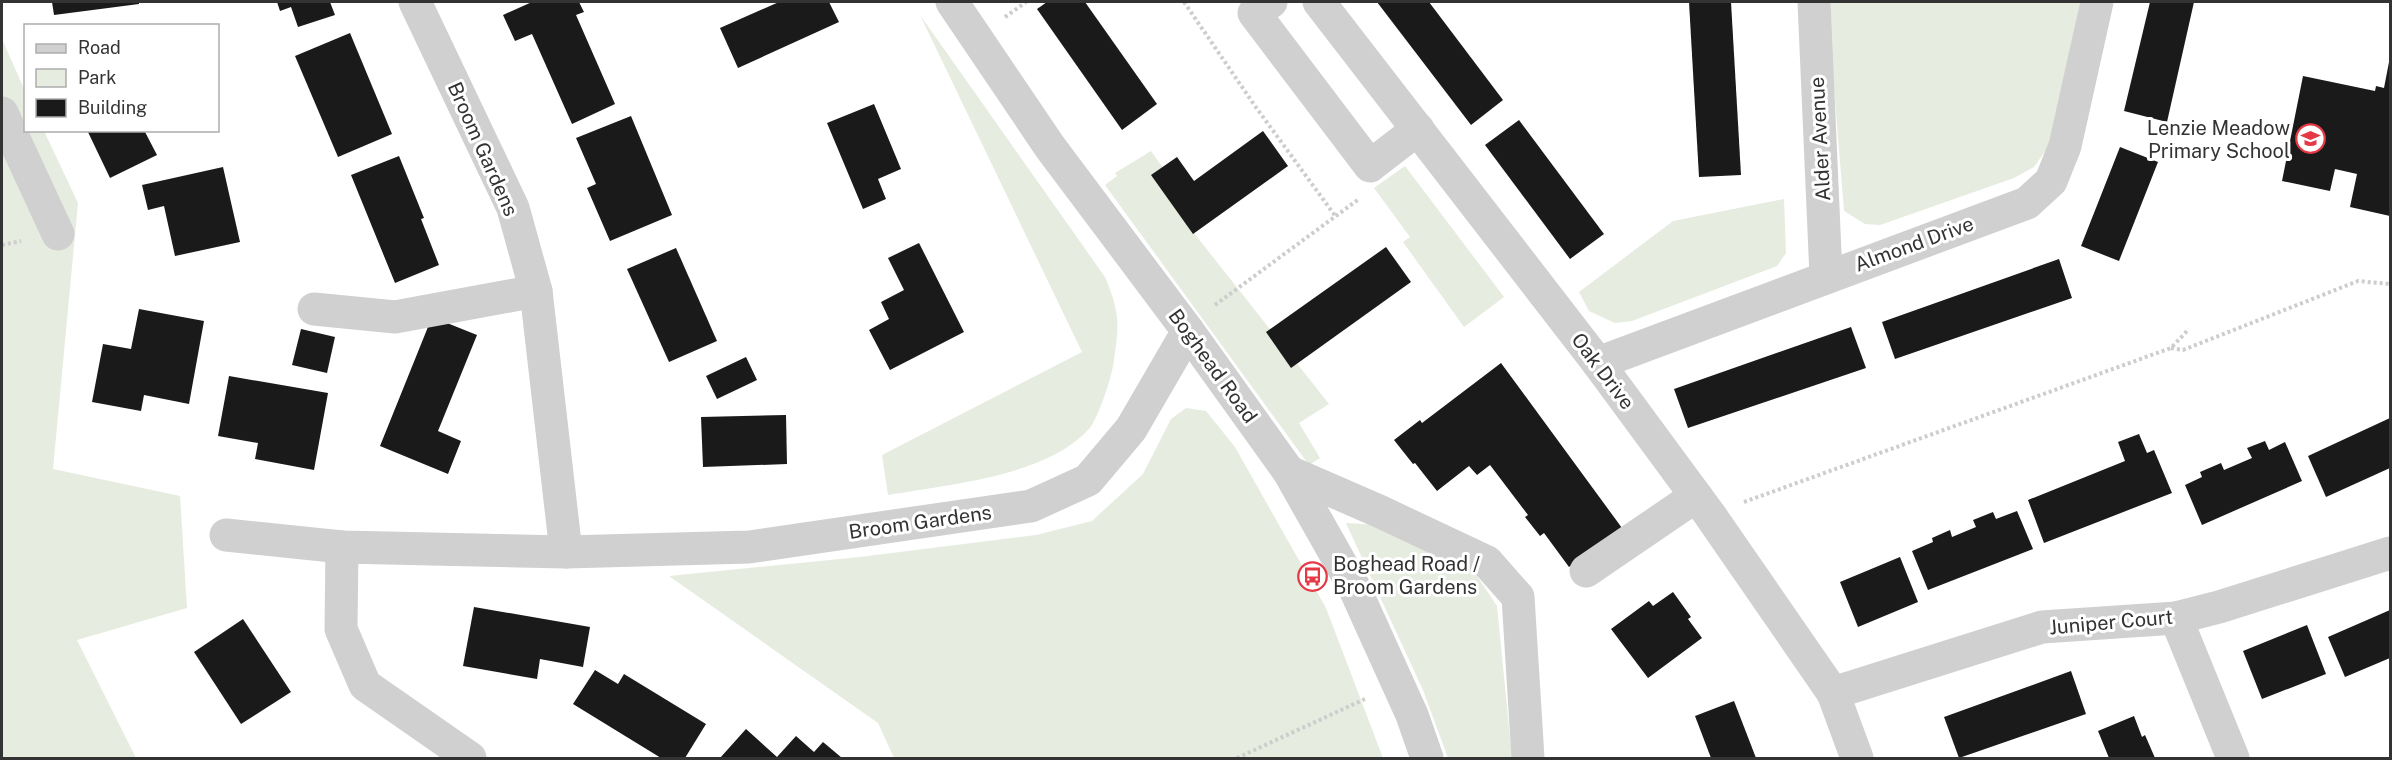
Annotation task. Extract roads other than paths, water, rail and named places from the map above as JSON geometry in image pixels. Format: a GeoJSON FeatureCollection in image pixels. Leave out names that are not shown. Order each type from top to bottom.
{"type":"FeatureCollection","features":[{"type":"Feature","properties":{"kind":"street","name":"Broom Gardens"},"geometry":{"type":"LineString","coordinates":[[415,2],[513,208],[536,291],[566,552]]}},
{"type":"Feature","properties":{"kind":"street","name":"Boghead Road"},"geometry":{"type":"LineString","coordinates":[[951,2],[1050,147],[1188,331],[1289,472],[1354,587],[1412,715],[1427,759]]}},
{"type":"Feature","properties":{"kind":"street"},"geometry":{"type":"LineString","coordinates":[[1271,2],[1254,13],[1370,166],[1418,129]]}},
{"type":"Feature","properties":{"kind":"street","name":"Oak Drive"},"geometry":{"type":"LineString","coordinates":[[1319,2],[1598,363],[1703,506],[1833,693],[1857,759]]}},
{"type":"Feature","properties":{"kind":"street","name":"Alder Avenue"},"geometry":{"type":"LineString","coordinates":[[1814,2],[1826,276]]}},
{"type":"Feature","properties":{"kind":"street","name":"Almond Drive"},"geometry":{"type":"LineString","coordinates":[[1598,363],[2027,202],[2051,181],[2065,146],[2097,2]]}},
{"type":"Feature","properties":{"kind":"street"},"geometry":{"type":"LineString","coordinates":[[2,112],[58,234]]}},
{"type":"Feature","properties":{"kind":"street"},"geometry":{"type":"LineString","coordinates":[[314,309],[395,317],[536,291]]}},
{"type":"Feature","properties":{"kind":"street","name":"Broom Gardens"},"geometry":{"type":"LineString","coordinates":[[226,534],[342,547],[566,552],[749,547],[1031,506],[1088,480],[1131,429],[1188,331]]}},
{"type":"Feature","properties":{"kind":"street"},"geometry":{"type":"LineString","coordinates":[[1289,472],[1487,562],[1518,597],[1528,759]]}},
{"type":"Feature","properties":{"kind":"street"},"geometry":{"type":"LineString","coordinates":[[1586,571],[1703,506]]}},
{"type":"Feature","properties":{"kind":"street"},"geometry":{"type":"LineString","coordinates":[[342,547],[341,629],[364,685],[470,759]]}},
{"type":"Feature","properties":{"kind":"street","name":"Juniper Court"},"geometry":{"type":"LineString","coordinates":[[1833,693],[2042,627],[2176,618],[2219,607],[2391,553]]}},
{"type":"Feature","properties":{"kind":"street"},"geometry":{"type":"LineString","coordinates":[[2176,618],[2233,759]]}},
{"type":"Feature","properties":{"kind":"place","name":"Lenzie Meadow Primary School"},"geometry":{"type":"Point","coordinates":[2311,139]}},
{"type":"Feature","properties":{"kind":"place","name":"Boghead Road / Broom Gardens"},"geometry":{"type":"Point","coordinates":[1312,576]}}]}
